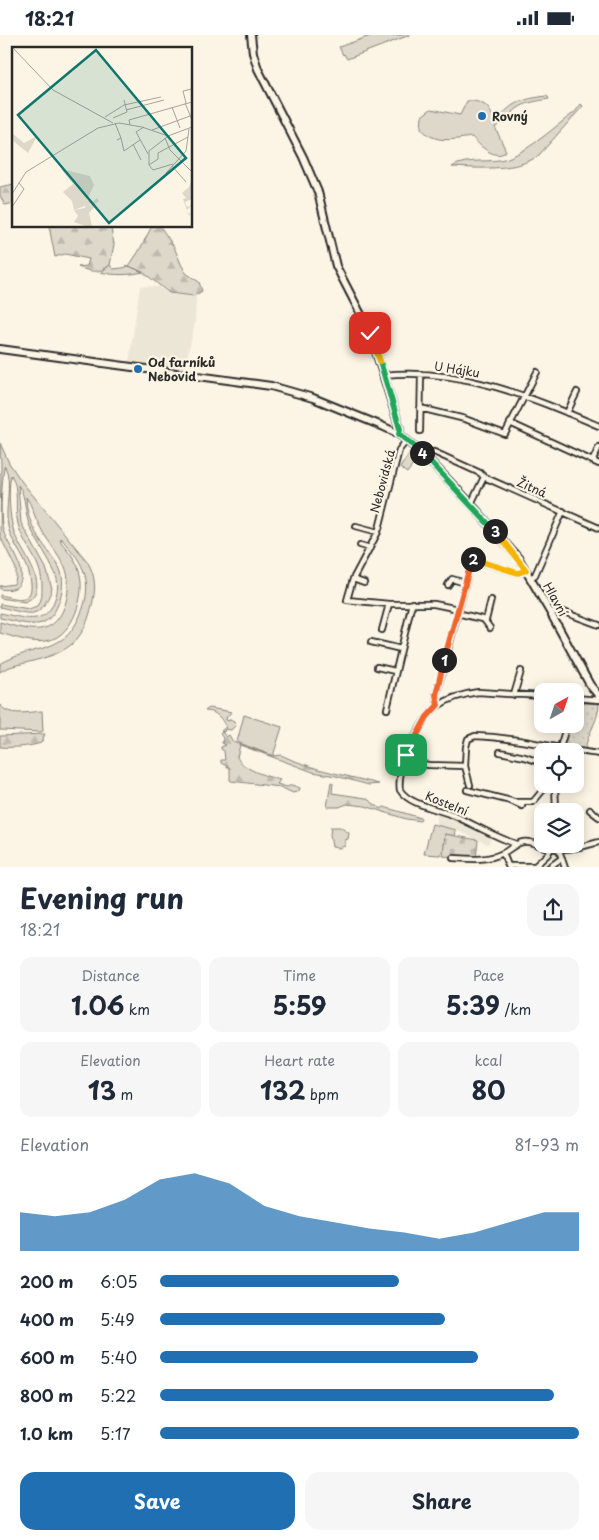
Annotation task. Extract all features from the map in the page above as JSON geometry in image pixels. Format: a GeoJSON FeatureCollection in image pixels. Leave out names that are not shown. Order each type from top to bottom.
{"type":"FeatureCollection","features":[{"type":"Feature","properties":{"kind":"street"},"geometry":{"type":"LineString","coordinates":[[251,35],[253,53],[258,69],[303,157],[318,192],[336,265],[370,333],[400,429],[399,434]]}},
{"type":"Feature","properties":{"kind":"street","name":"Hlavní"},"geometry":{"type":"LineString","coordinates":[[0,349],[271,386],[312,398],[382,425],[399,434],[425,456],[471,504],[526,570],[590,685],[599,696]]}},
{"type":"Feature","properties":{"kind":"street"},"geometry":{"type":"LineString","coordinates":[[420,408],[465,419],[505,434],[537,372]]}},
{"type":"Feature","properties":{"kind":"street"},"geometry":{"type":"LineString","coordinates":[[420,431],[421,374]]}},
{"type":"Feature","properties":{"kind":"street","name":"U Hájku"},"geometry":{"type":"LineString","coordinates":[[384,375],[421,374],[478,381],[525,396],[599,426]]}},
{"type":"Feature","properties":{"kind":"street"},"geometry":{"type":"LineString","coordinates":[[567,413],[577,392]]}},
{"type":"Feature","properties":{"kind":"street"},"geometry":{"type":"LineString","coordinates":[[510,423],[599,463]]}},
{"type":"Feature","properties":{"kind":"street","name":"Nebovidská"},"geometry":{"type":"LineString","coordinates":[[379,529],[399,450],[407,440]]}},
{"type":"Feature","properties":{"kind":"street"},"geometry":{"type":"LineString","coordinates":[[592,460],[599,447]]}},
{"type":"Feature","properties":{"kind":"street","name":"Žitná"},"geometry":{"type":"LineString","coordinates":[[434,452],[480,473],[484,477],[599,528]]}},
{"type":"Feature","properties":{"kind":"street"},"geometry":{"type":"LineString","coordinates":[[471,504],[484,477]]}},
{"type":"Feature","properties":{"kind":"street"},"geometry":{"type":"LineString","coordinates":[[531,578],[535,575],[563,511]]}},
{"type":"Feature","properties":{"kind":"street"},"geometry":{"type":"LineString","coordinates":[[356,525],[378,532],[353,579],[347,600],[389,604],[434,604],[486,620]]}},
{"type":"Feature","properties":{"kind":"street"},"geometry":{"type":"LineString","coordinates":[[360,545],[370,548]]}},
{"type":"Feature","properties":{"kind":"street"},"geometry":{"type":"LineString","coordinates":[[526,570],[518,573],[472,559],[436,695],[438,705],[473,693],[534,696]]}},
{"type":"Feature","properties":{"kind":"street"},"geometry":{"type":"LineString","coordinates":[[448,585],[452,579],[451,573]]}},
{"type":"Feature","properties":{"kind":"street"},"geometry":{"type":"LineString","coordinates":[[353,579],[364,583]]}},
{"type":"Feature","properties":{"kind":"street"},"geometry":{"type":"LineString","coordinates":[[452,579],[465,583]]}},
{"type":"Feature","properties":{"kind":"street"},"geometry":{"type":"LineString","coordinates":[[490,628],[485,621],[491,599]]}},
{"type":"Feature","properties":{"kind":"street"},"geometry":{"type":"LineString","coordinates":[[387,709],[412,603]]}},
{"type":"Feature","properties":{"kind":"street"},"geometry":{"type":"LineString","coordinates":[[382,630],[389,604]]}},
{"type":"Feature","properties":{"kind":"street"},"geometry":{"type":"LineString","coordinates":[[550,612],[562,611],[599,625]]}},
{"type":"Feature","properties":{"kind":"street"},"geometry":{"type":"LineString","coordinates":[[371,642],[401,649]]}},
{"type":"Feature","properties":{"kind":"street"},"geometry":{"type":"LineString","coordinates":[[377,667],[395,671]]}},
{"type":"Feature","properties":{"kind":"street"},"geometry":{"type":"LineString","coordinates":[[514,695],[521,671]]}},
{"type":"Feature","properties":{"kind":"street"},"geometry":{"type":"LineString","coordinates":[[584,700],[599,700]]}},
{"type":"Feature","properties":{"kind":"street","name":"Kostelní"},"geometry":{"type":"LineString","coordinates":[[438,705],[427,717],[404,762],[400,773],[400,791],[405,796],[429,808],[455,816],[504,840],[516,844],[526,842],[534,844]]}},
{"type":"Feature","properties":{"kind":"street"},"geometry":{"type":"LineString","coordinates":[[470,785],[465,767],[466,747],[470,738],[474,736],[535,743]]}},
{"type":"Feature","properties":{"kind":"street"},"geometry":{"type":"LineString","coordinates":[[500,752],[534,760]]}},
{"type":"Feature","properties":{"kind":"street"},"geometry":{"type":"LineString","coordinates":[[584,752],[599,754]]}},
{"type":"Feature","properties":{"kind":"street"},"geometry":{"type":"LineString","coordinates":[[404,762],[465,767]]}},
{"type":"Feature","properties":{"kind":"street"},"geometry":{"type":"LineString","coordinates":[[466,790],[511,801],[522,806]]}},
{"type":"Feature","properties":{"kind":"street"},"geometry":{"type":"LineString","coordinates":[[511,801],[533,802],[540,793]]}},
{"type":"Feature","properties":{"kind":"street"},"geometry":{"type":"LineString","coordinates":[[590,810],[599,817]]}},
{"type":"Feature","properties":{"kind":"street","name":"Kostelní"},"geometry":{"type":"LineString","coordinates":[[584,845],[599,842]]}},
{"type":"Feature","properties":{"kind":"street"},"geometry":{"type":"LineString","coordinates":[[453,858],[477,859],[503,853],[516,844]]}},
{"type":"Feature","properties":{"kind":"street"},"geometry":{"type":"LineString","coordinates":[[503,853],[509,867],[534,867],[548,853]]}},
{"type":"Feature","properties":{"kind":"street"},"geometry":{"type":"LineString","coordinates":[[560,853],[566,867]]}},
{"type":"Feature","properties":{"kind":"street"},"geometry":{"type":"LineString","coordinates":[[548,867],[562,858]]}},
{"type":"Feature","properties":{"kind":"shaded area"},"geometry":{"type":"Polygon","coordinates":[[[140,286],[159,287],[169,294],[196,297],[195,323],[184,371],[129,362],[140,286]]]}},
{"type":"Feature","properties":{"kind":"shaded area"},"geometry":{"type":"Polygon","coordinates":[[[437,809],[466,818],[495,833],[488,844],[456,830],[437,826],[437,809]]]}},
{"type":"Feature","properties":{"kind":"green space"},"geometry":{"type":"Polygon","coordinates":[[[373,35],[410,35],[347,59],[339,47],[373,35]]]}},
{"type":"Feature","properties":{"kind":"green space"},"geometry":{"type":"Polygon","coordinates":[[[546,96],[549,99],[521,106],[495,127],[506,151],[502,154],[493,154],[472,137],[452,140],[438,139],[432,137],[421,128],[422,116],[431,109],[460,115],[467,101],[473,101],[486,106],[496,119],[516,103],[546,96]]]}},
{"type":"Feature","properties":{"kind":"green space"},"geometry":{"type":"Polygon","coordinates":[[[581,104],[583,106],[539,155],[530,160],[509,167],[452,167],[472,161],[501,160],[517,154],[535,143],[575,112],[581,104]]]}},
{"type":"Feature","properties":{"kind":"green space"},"geometry":{"type":"Polygon","coordinates":[[[12,184],[12,203],[5,205],[0,196],[0,187],[12,184]]]}},
{"type":"Feature","properties":{"kind":"green space"},"geometry":{"type":"Polygon","coordinates":[[[49,227],[106,227],[111,229],[114,244],[110,265],[102,270],[91,271],[78,267],[87,266],[89,259],[65,254],[55,257],[49,227]]]}},
{"type":"Feature","properties":{"kind":"green space"},"geometry":{"type":"Polygon","coordinates":[[[151,227],[161,227],[174,247],[186,273],[199,282],[202,291],[194,296],[169,293],[143,272],[129,266],[151,227]]]}},
{"type":"Feature","properties":{"kind":"green space"},"geometry":{"type":"Polygon","coordinates":[[[110,265],[113,269],[129,266],[143,272],[122,275],[101,272],[110,265]]]}},
{"type":"Feature","properties":{"kind":"green space"},"geometry":{"type":"Polygon","coordinates":[[[0,443],[9,463],[22,482],[87,561],[94,577],[95,588],[84,629],[71,645],[53,655],[10,667],[0,672],[0,664],[3,662],[60,641],[72,630],[85,601],[86,583],[85,574],[77,557],[60,538],[75,561],[80,575],[81,593],[76,613],[71,622],[58,636],[50,640],[38,642],[0,633],[0,622],[34,629],[45,628],[52,624],[63,611],[68,593],[68,583],[65,567],[37,522],[26,497],[28,513],[33,526],[60,569],[62,578],[61,593],[52,615],[42,623],[27,624],[0,618],[0,613],[25,618],[39,617],[46,614],[55,599],[58,586],[53,567],[29,524],[23,495],[18,485],[21,523],[46,568],[52,589],[43,607],[33,613],[19,612],[0,607],[0,604],[29,609],[37,606],[42,595],[42,578],[18,524],[16,492],[11,475],[10,503],[12,526],[17,540],[33,569],[37,588],[33,596],[25,602],[0,598],[0,595],[21,599],[29,595],[31,584],[27,567],[8,527],[8,480],[5,466],[1,511],[2,525],[18,560],[21,578],[20,583],[13,589],[0,589],[0,586],[14,584],[16,569],[0,536],[0,443]]]}},
{"type":"Feature","properties":{"kind":"green space"},"geometry":{"type":"Polygon","coordinates":[[[410,452],[418,458],[407,473],[400,468],[410,452]]]}},
{"type":"Feature","properties":{"kind":"green space"},"geometry":{"type":"Polygon","coordinates":[[[584,703],[599,704],[597,716],[585,750],[584,743],[565,743],[566,733],[584,733],[584,703]]]}},
{"type":"Feature","properties":{"kind":"green space"},"geometry":{"type":"Polygon","coordinates":[[[0,705],[8,711],[14,712],[42,711],[43,731],[0,730],[0,705]]]}},
{"type":"Feature","properties":{"kind":"green space"},"geometry":{"type":"Polygon","coordinates":[[[209,708],[232,712],[227,716],[226,720],[234,721],[236,725],[231,730],[225,729],[224,732],[221,731],[226,727],[216,714],[205,711],[209,708]]]}},
{"type":"Feature","properties":{"kind":"green space"},"geometry":{"type":"Polygon","coordinates":[[[244,715],[282,727],[273,756],[237,742],[244,715]]]}},
{"type":"Feature","properties":{"kind":"green space"},"geometry":{"type":"Polygon","coordinates":[[[222,732],[226,737],[229,735],[233,742],[273,756],[281,755],[318,769],[379,784],[369,785],[313,772],[240,745],[237,757],[244,766],[280,780],[277,784],[287,787],[292,785],[300,788],[299,791],[293,793],[280,787],[231,781],[230,768],[221,763],[221,760],[225,760],[224,751],[221,747],[226,745],[222,743],[223,738],[220,734],[222,732]]]}},
{"type":"Feature","properties":{"kind":"green space"},"geometry":{"type":"Polygon","coordinates":[[[45,734],[41,743],[20,747],[0,747],[0,736],[45,734]]]}},
{"type":"Feature","properties":{"kind":"green space"},"geometry":{"type":"Polygon","coordinates":[[[331,782],[333,783],[332,793],[366,798],[381,809],[384,807],[421,818],[420,821],[406,819],[365,806],[347,804],[339,807],[327,807],[331,782]]]}},
{"type":"Feature","properties":{"kind":"green space"},"geometry":{"type":"Polygon","coordinates":[[[432,824],[456,830],[455,836],[445,834],[444,848],[440,855],[424,854],[432,824]]]}},
{"type":"Feature","properties":{"kind":"green space"},"geometry":{"type":"Polygon","coordinates":[[[331,827],[340,827],[349,833],[348,839],[345,840],[345,846],[339,848],[332,847],[331,827]]]}},
{"type":"Feature","properties":{"kind":"green space"},"geometry":{"type":"Polygon","coordinates":[[[445,834],[478,840],[476,859],[443,856],[445,834]]]}},
{"type":"Feature","properties":{"kind":"place","name":"Rovný"},"geometry":{"type":"Point","coordinates":[482,116]}},
{"type":"Feature","properties":{"kind":"place","name":"Od farníků Nebovid"},"geometry":{"type":"Point","coordinates":[138,369]}},
{"type":"Feature","properties":{"kind":"route"},"geometry":{"type":"LineString","coordinates":[[370,333],[400,429],[399,434],[425,456],[471,504],[519,559],[526,570],[518,573],[472,559],[436,695],[438,705],[427,717],[406,755]]}}]}
